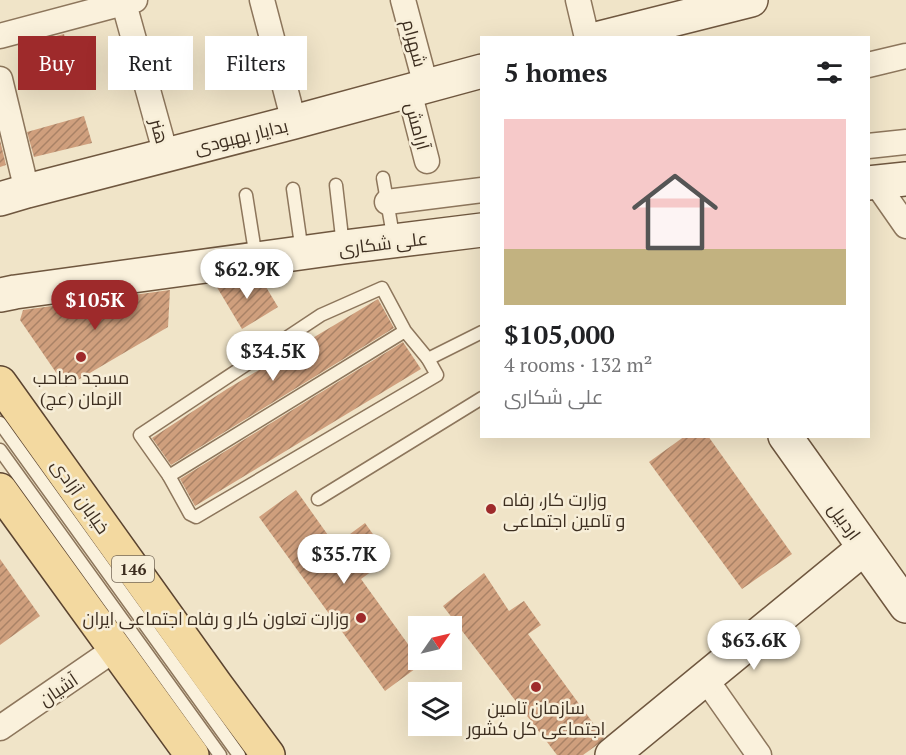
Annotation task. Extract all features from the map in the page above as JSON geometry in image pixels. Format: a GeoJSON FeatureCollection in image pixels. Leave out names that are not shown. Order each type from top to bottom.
{"type":"FeatureCollection","features":[{"type":"Feature","properties":{"kind":"main road","name":"خیابان آزادی"},"geometry":{"type":"LineString","coordinates":[[0,383],[268,755]]}},
{"type":"Feature","properties":{"kind":"main road"},"geometry":{"type":"LineString","coordinates":[[0,490],[192,755]]}},
{"type":"Feature","properties":{"kind":"street"},"geometry":{"type":"LineString","coordinates":[[262,0],[294,122]]}},
{"type":"Feature","properties":{"kind":"street","name":"شهرام"},"geometry":{"type":"LineString","coordinates":[[403,0],[417,88]]}},
{"type":"Feature","properties":{"kind":"street"},"geometry":{"type":"LineString","coordinates":[[578,0],[587,36]]}},
{"type":"Feature","properties":{"kind":"street"},"geometry":{"type":"LineString","coordinates":[[608,36],[751,0]]}},
{"type":"Feature","properties":{"kind":"street"},"geometry":{"type":"LineString","coordinates":[[0,36],[128,1]]}},
{"type":"Feature","properties":{"kind":"street","name":"هنر"},"geometry":{"type":"LineString","coordinates":[[128,1],[166,155]]}},
{"type":"Feature","properties":{"kind":"street"},"geometry":{"type":"LineString","coordinates":[[870,65],[906,56]]}},
{"type":"Feature","properties":{"kind":"street","name":"بدایار بهبودی"},"geometry":{"type":"LineString","coordinates":[[13,195],[294,122],[480,71]]}},
{"type":"Feature","properties":{"kind":"street"},"geometry":{"type":"LineString","coordinates":[[0,79],[13,195]]}},
{"type":"Feature","properties":{"kind":"street","name":"آرامش"},"geometry":{"type":"LineString","coordinates":[[417,88],[427,161]]}},
{"type":"Feature","properties":{"kind":"street"},"geometry":{"type":"LineString","coordinates":[[870,146],[906,142]]}},
{"type":"Feature","properties":{"kind":"street"},"geometry":{"type":"LineString","coordinates":[[883,182],[906,226]]}},
{"type":"Feature","properties":{"kind":"street"},"geometry":{"type":"LineString","coordinates":[[385,190],[480,190]]}},
{"type":"Feature","properties":{"kind":"street","name":"علی شکاری"},"geometry":{"type":"LineString","coordinates":[[0,296],[15,292],[480,230]]}},
{"type":"Feature","properties":{"kind":"street","name":"اردبیل"},"geometry":{"type":"LineString","coordinates":[[786,438],[906,606]]}},
{"type":"Feature","properties":{"kind":"street"},"geometry":{"type":"LineString","coordinates":[[612,755],[864,548]]}},
{"type":"Feature","properties":{"kind":"street","name":"آشیان"},"geometry":{"type":"LineString","coordinates":[[0,728],[115,650]]}},
{"type":"Feature","properties":{"kind":"street"},"geometry":{"type":"LineString","coordinates":[[705,678],[759,755]]}},
{"type":"Feature","properties":{"kind":"lane"},"geometry":{"type":"LineString","coordinates":[[336,184],[344,247]]}},
{"type":"Feature","properties":{"kind":"lane"},"geometry":{"type":"LineString","coordinates":[[293,189],[302,253]]}},
{"type":"Feature","properties":{"kind":"lane"},"geometry":{"type":"LineString","coordinates":[[385,190],[394,242]]}},
{"type":"Feature","properties":{"kind":"lane"},"geometry":{"type":"LineString","coordinates":[[246,195],[256,259]]}},
{"type":"Feature","properties":{"kind":"lane"},"geometry":{"type":"LineString","coordinates":[[382,288],[405,331],[428,360],[437,375],[196,517],[190,514],[169,476],[140,435],[321,315],[382,288]]}},
{"type":"Feature","properties":{"kind":"lane"},"geometry":{"type":"LineString","coordinates":[[169,476],[405,331]]}},
{"type":"Feature","properties":{"kind":"lane"},"geometry":{"type":"LineString","coordinates":[[428,360],[480,333]]}},
{"type":"Feature","properties":{"kind":"lane"},"geometry":{"type":"LineString","coordinates":[[318,499],[480,399]]}},
{"type":"Feature","properties":{"kind":"lane"},"geometry":{"type":"LineString","coordinates":[[0,423],[239,755]]}},
{"type":"Feature","properties":{"kind":"lane"},"geometry":{"type":"LineString","coordinates":[[0,450],[220,755]]}},
{"type":"Feature","properties":{"kind":"building"},"geometry":{"type":"Polygon","coordinates":[[[84,116],[92,143],[34,157],[27,132],[84,116]]]}},
{"type":"Feature","properties":{"kind":"building"},"geometry":{"type":"Polygon","coordinates":[[[0,140],[6,165],[0,167],[0,140]]]}},
{"type":"Feature","properties":{"kind":"building"},"geometry":{"type":"Polygon","coordinates":[[[260,277],[278,307],[242,329],[215,284],[260,277]]]}},
{"type":"Feature","properties":{"kind":"building","name":"مسجد صاحب الزمان (عج)"},"geometry":{"type":"Polygon","coordinates":[[[170,290],[168,327],[66,387],[20,320],[23,310],[170,290]]]}},
{"type":"Feature","properties":{"kind":"building"},"geometry":{"type":"Polygon","coordinates":[[[378,299],[394,328],[171,465],[152,438],[227,389],[378,299]]]}},
{"type":"Feature","properties":{"kind":"building"},"geometry":{"type":"Polygon","coordinates":[[[403,342],[421,369],[195,506],[180,479],[403,342]]]}},
{"type":"Feature","properties":{"kind":"building"},"geometry":{"type":"Polygon","coordinates":[[[682,438],[709,438],[792,554],[742,589],[649,462],[682,438]]]}},
{"type":"Feature","properties":{"kind":"building","name":"وزارت تعاون کار و رفاه اجتماعی ایران"},"geometry":{"type":"Polygon","coordinates":[[[296,490],[335,545],[365,523],[390,558],[361,579],[408,644],[408,670],[414,670],[385,691],[259,517],[296,490]]]}},
{"type":"Feature","properties":{"kind":"building"},"geometry":{"type":"Polygon","coordinates":[[[0,559],[40,616],[0,645],[0,559]]]}},
{"type":"Feature","properties":{"kind":"building","name":"سازمان تامین اجتماعی کل کشور"},"geometry":{"type":"Polygon","coordinates":[[[484,573],[509,611],[524,601],[541,625],[528,634],[604,738],[583,755],[557,755],[462,631],[462,616],[451,616],[443,606],[484,573]]]}},
{"type":"Feature","properties":{"kind":"place","name":"مسجد صاحب الزمان (عج)"},"geometry":{"type":"Point","coordinates":[81,357]}},
{"type":"Feature","properties":{"kind":"place","name":"وزارت کار، رفاه و تامین اجتماعی"},"geometry":{"type":"Point","coordinates":[491,509]}},
{"type":"Feature","properties":{"kind":"place","name":"وزارت تعاون کار و رفاه اجتماعی ایران"},"geometry":{"type":"Point","coordinates":[361,618]}},
{"type":"Feature","properties":{"kind":"place","name":"سازمان تامین اجتماعی کل کشور"},"geometry":{"type":"Point","coordinates":[536,687]}}]}
